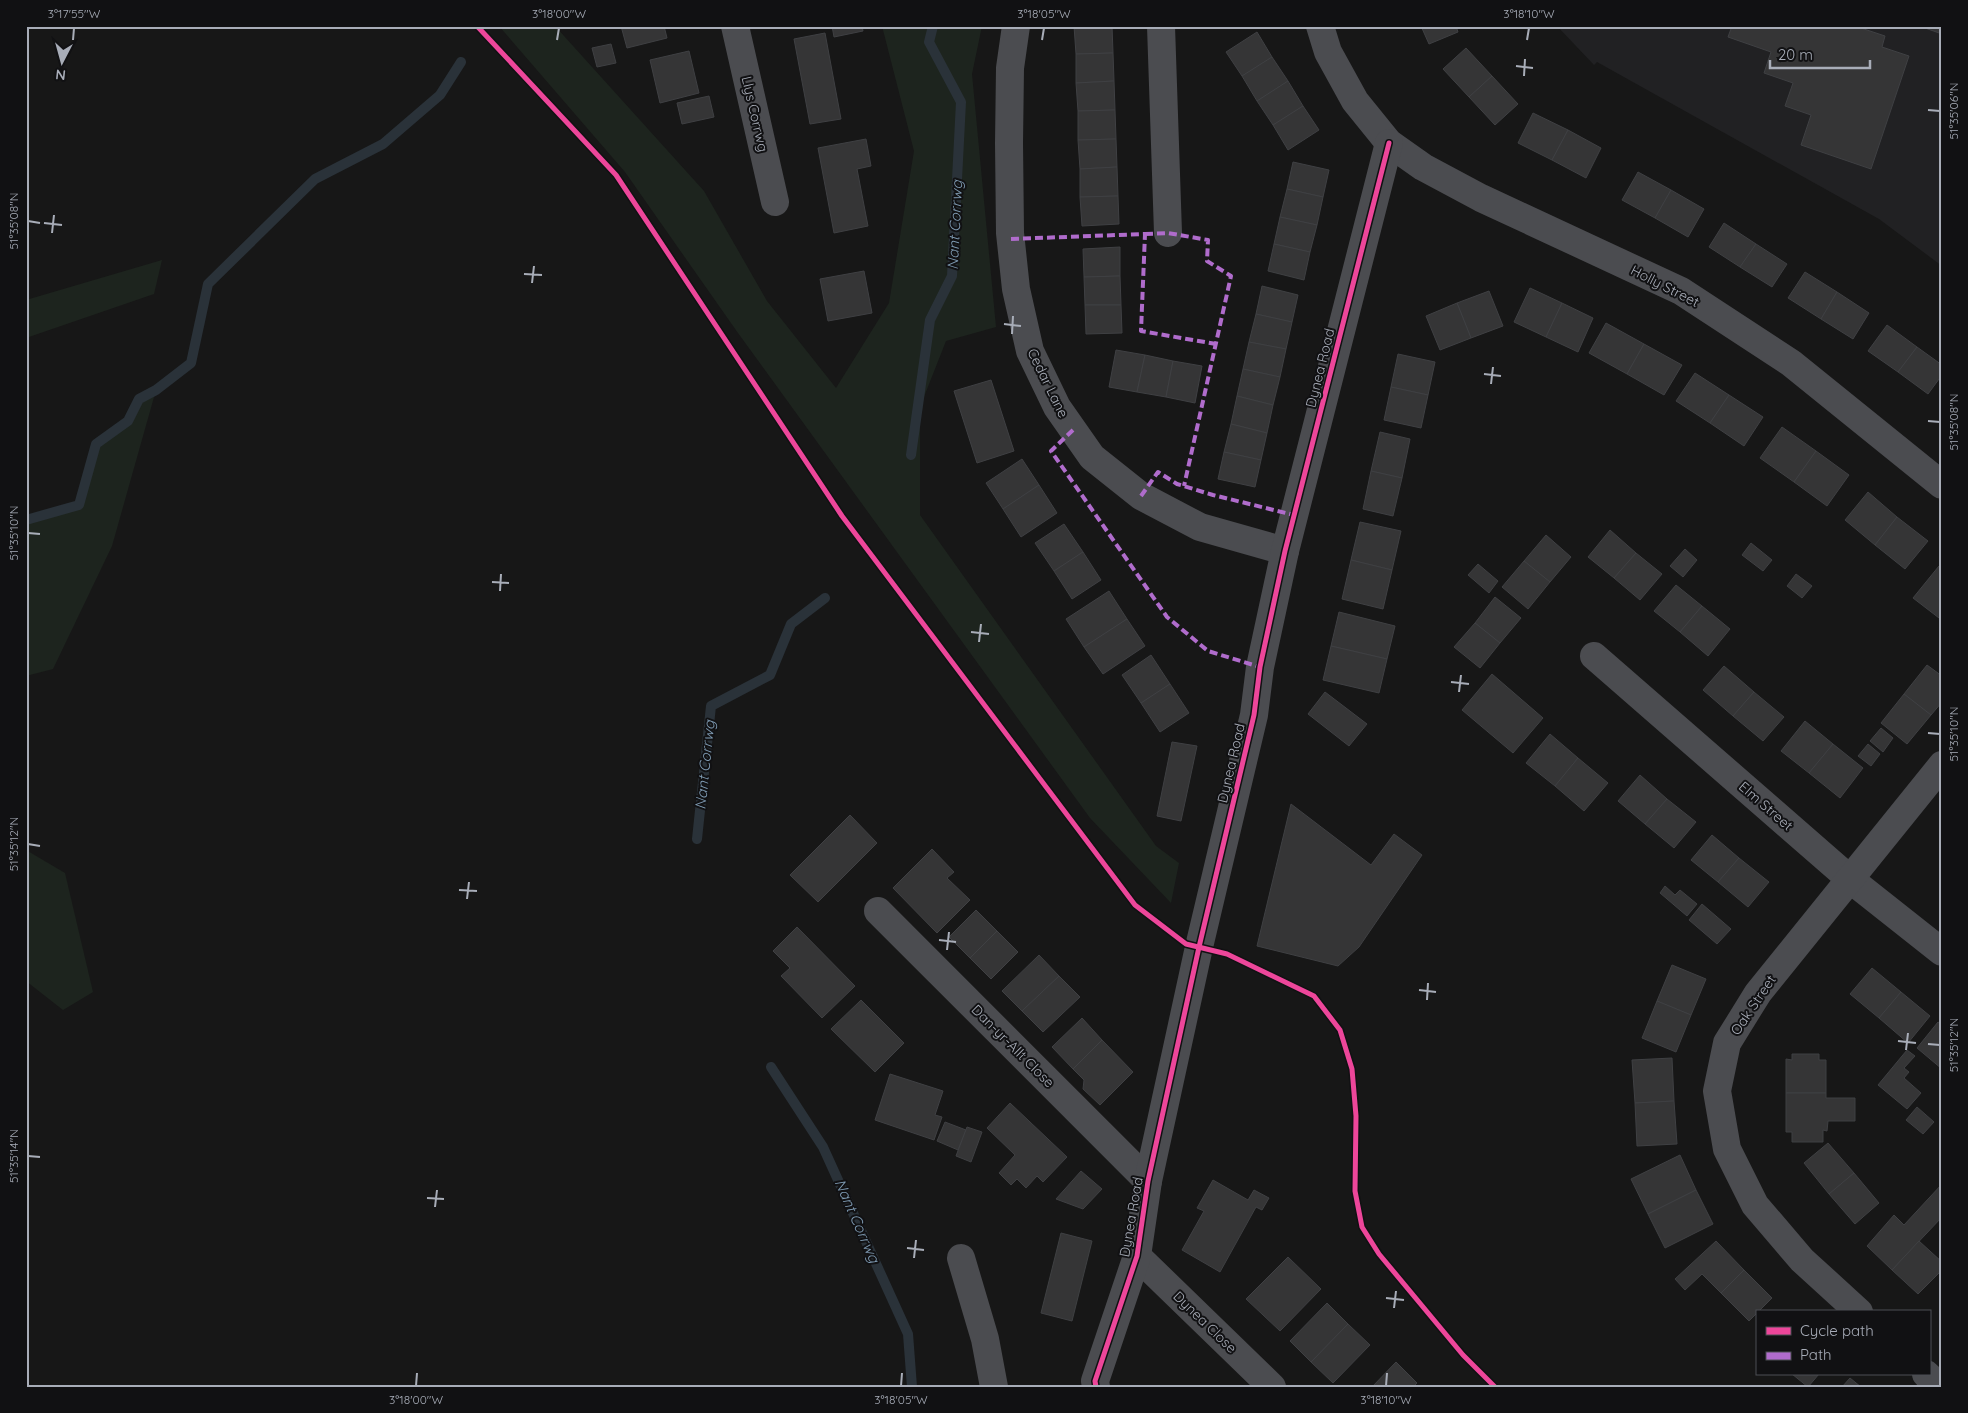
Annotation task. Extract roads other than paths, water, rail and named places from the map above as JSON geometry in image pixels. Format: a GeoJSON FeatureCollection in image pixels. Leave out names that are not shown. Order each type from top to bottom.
{"type":"FeatureCollection","features":[{"type":"Feature","properties":{"kind":"street","name":"Llys Corrwg"},"geometry":{"type":"LineString","coordinates":[[735,26],[775,202]]}},
{"type":"Feature","properties":{"kind":"street","name":"Cedar Lane"},"geometry":{"type":"LineString","coordinates":[[1016,26],[1010,68],[1010,233],[1016,288],[1030,351],[1057,407],[1092,457],[1141,496],[1200,527],[1284,551]]}},
{"type":"Feature","properties":{"kind":"street"},"geometry":{"type":"LineString","coordinates":[[1161,26],[1168,233]]}},
{"type":"Feature","properties":{"kind":"street"},"geometry":{"type":"LineString","coordinates":[[1320,26],[1328,52],[1355,100],[1389,143]]}},
{"type":"Feature","properties":{"kind":"street","name":"Dynea Road"},"geometry":{"type":"LineString","coordinates":[[1096,1387],[1095,1381],[1137,1256],[1148,1181],[1198,947],[1254,715],[1260,667],[1284,551],[1389,143]]}},
{"type":"Feature","properties":{"kind":"street","name":"Holly Street"},"geometry":{"type":"LineString","coordinates":[[1389,143],[1423,167],[1481,198],[1681,291],[1792,363],[1942,485]]}},
{"type":"Feature","properties":{"kind":"street","name":"Elm Street"},"geometry":{"type":"LineString","coordinates":[[1594,656],[1851,880],[1942,952]]}},
{"type":"Feature","properties":{"kind":"street","name":"Oak Street"},"geometry":{"type":"LineString","coordinates":[[1857,1310],[1802,1260],[1755,1205],[1727,1149],[1717,1091],[1727,1043],[1748,1010],[1786,958],[1851,880],[1942,765]]}},
{"type":"Feature","properties":{"kind":"street","name":"Dan-yr-Allt Close"},"geometry":{"type":"LineString","coordinates":[[878,911],[1148,1181]]}},
{"type":"Feature","properties":{"kind":"street","name":"Dynea Close"},"geometry":{"type":"LineString","coordinates":[[1137,1256],[1272,1387]]}},
{"type":"Feature","properties":{"kind":"street"},"geometry":{"type":"LineString","coordinates":[[961,1258],[984,1339],[994,1387]]}},
{"type":"Feature","properties":{"kind":"street"},"geometry":{"type":"LineString","coordinates":[[1928,1376],[1940,1387]]}},
{"type":"Feature","properties":{"kind":"waterway","name":"Nant Corrwg"},"geometry":{"type":"LineString","coordinates":[[911,455],[930,320],[952,276],[961,102],[929,42],[933,26]]}},
{"type":"Feature","properties":{"kind":"waterway"},"geometry":{"type":"LineString","coordinates":[[26,520],[79,505],[96,444],[128,421],[139,399],[156,390],[191,363],[208,284],[315,179],[383,144],[440,95],[461,62]]}},
{"type":"Feature","properties":{"kind":"waterway","name":"Nant Corrwg"},"geometry":{"type":"LineString","coordinates":[[697,839],[711,706],[770,675],[791,624],[825,598]]}},
{"type":"Feature","properties":{"kind":"waterway","name":"Nant Corrwg"},"geometry":{"type":"LineString","coordinates":[[771,1067],[823,1147],[908,1334],[912,1387]]}}]}
